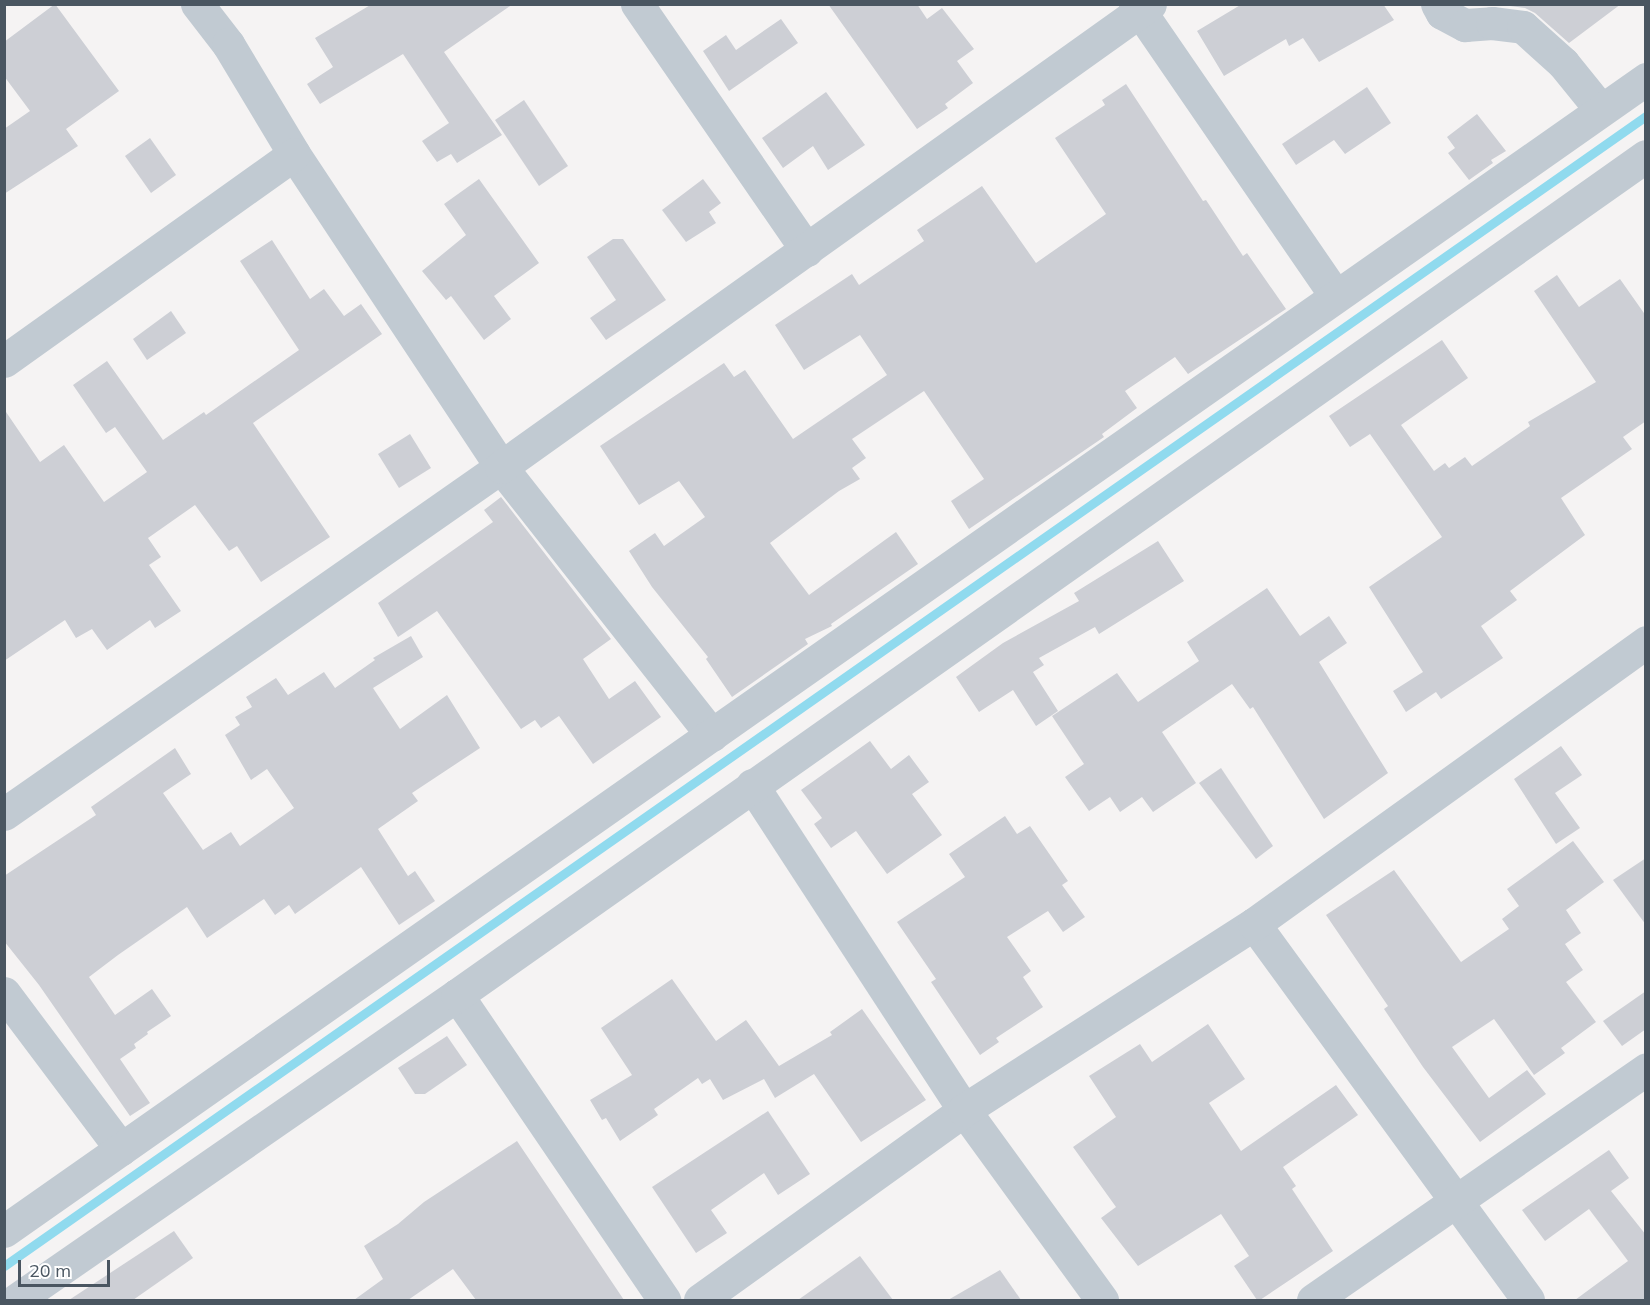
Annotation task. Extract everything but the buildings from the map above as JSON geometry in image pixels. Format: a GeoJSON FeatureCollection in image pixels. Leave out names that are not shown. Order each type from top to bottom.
{"type":"FeatureCollection","features":[{"type":"Feature","properties":{"kind":"street"},"geometry":{"type":"LineString","coordinates":[[197,4],[228,44],[294,154],[501,466],[712,735]]}},
{"type":"Feature","properties":{"kind":"street"},"geometry":{"type":"LineString","coordinates":[[637,4],[807,250]]}},
{"type":"Feature","properties":{"kind":"street"},"geometry":{"type":"LineString","coordinates":[[1437,4],[1442,13],[1465,25],[1492,23],[1523,27],[1563,63],[1601,110]]}},
{"type":"Feature","properties":{"kind":"street"},"geometry":{"type":"LineString","coordinates":[[4,814],[807,250],[1142,7],[1336,296]]}},
{"type":"Feature","properties":{"kind":"street"},"geometry":{"type":"LineString","coordinates":[[4,1231],[1646,79]]}},
{"type":"Feature","properties":{"kind":"street"},"geometry":{"type":"LineString","coordinates":[[4,361],[294,154]]}},
{"type":"Feature","properties":{"kind":"street"},"geometry":{"type":"LineString","coordinates":[[16,1300],[457,995],[1646,156]]}},
{"type":"Feature","properties":{"kind":"street"},"geometry":{"type":"LineString","coordinates":[[700,1300],[964,1110],[1254,924],[1646,642]]}},
{"type":"Feature","properties":{"kind":"street"},"geometry":{"type":"LineString","coordinates":[[752,785],[964,1110],[1102,1300]]}},
{"type":"Feature","properties":{"kind":"street"},"geometry":{"type":"LineString","coordinates":[[1254,924],[1528,1300]]}},
{"type":"Feature","properties":{"kind":"street"},"geometry":{"type":"LineString","coordinates":[[4,993],[121,1149]]}},
{"type":"Feature","properties":{"kind":"street"},"geometry":{"type":"LineString","coordinates":[[457,995],[664,1300]]}},
{"type":"Feature","properties":{"kind":"street"},"geometry":{"type":"LineString","coordinates":[[1313,1300],[1646,1069]]}},
{"type":"Feature","properties":{"kind":"waterway"},"geometry":{"type":"LineString","coordinates":[[4,1266],[1646,116]]}}]}
